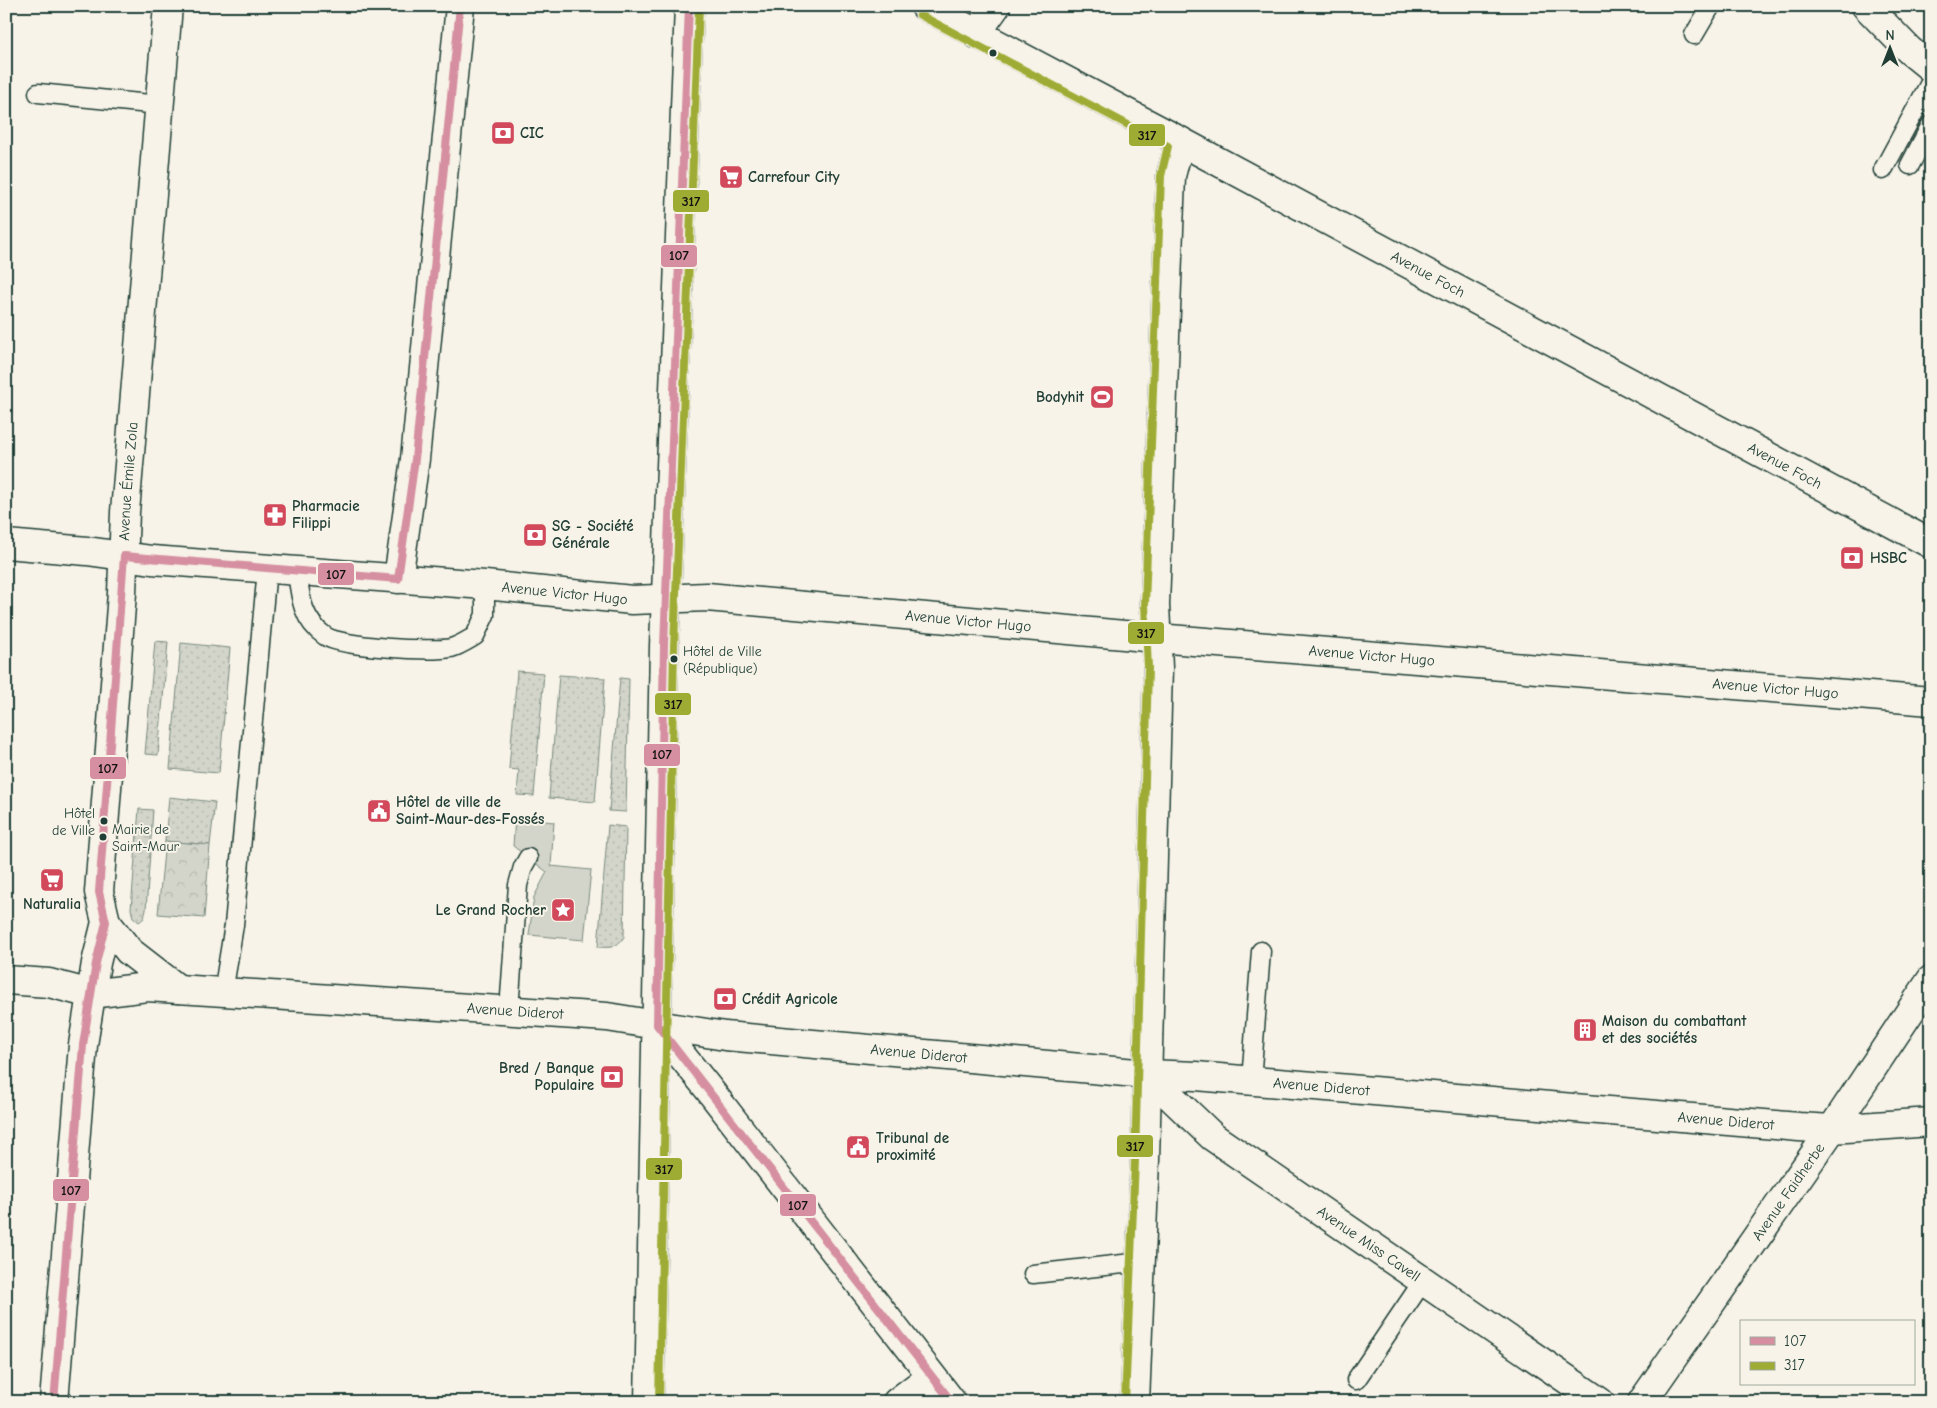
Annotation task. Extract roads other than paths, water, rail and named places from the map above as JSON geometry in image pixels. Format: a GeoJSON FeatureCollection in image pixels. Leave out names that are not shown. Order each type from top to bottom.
{"type":"FeatureCollection","features":[{"type":"Feature","properties":{"kind":"street","name":"Avenue Émile Zola"},"geometry":{"type":"LineString","coordinates":[[54,1402],[83,1045],[91,994],[106,922],[99,892],[124,556],[125,512],[168,6]]}},
{"type":"Feature","properties":{"kind":"street"},"geometry":{"type":"LineString","coordinates":[[398,578],[415,459],[460,6]]}},
{"type":"Feature","properties":{"kind":"street"},"geometry":{"type":"LineString","coordinates":[[649,1402],[667,599],[689,6]]}},
{"type":"Feature","properties":{"kind":"street","name":"Avenue Foch"},"geometry":{"type":"LineString","coordinates":[[925,6],[1931,544]]}},
{"type":"Feature","properties":{"kind":"street"},"geometry":{"type":"LineString","coordinates":[[976,34],[996,6]]}},
{"type":"Feature","properties":{"kind":"street"},"geometry":{"type":"LineString","coordinates":[[1866,6],[1909,50],[1931,68]]}},
{"type":"Feature","properties":{"kind":"street"},"geometry":{"type":"LineString","coordinates":[[1136,1402],[1158,668],[1155,605],[1171,176],[1180,141]]}},
{"type":"Feature","properties":{"kind":"street","name":"Avenue Victor Hugo"},"geometry":{"type":"LineString","coordinates":[[6,544],[297,571],[485,585],[632,600],[707,597],[1156,638],[1931,701]]}},
{"type":"Feature","properties":{"kind":"street"},"geometry":{"type":"LineString","coordinates":[[106,922],[129,951],[178,989]]}},
{"type":"Feature","properties":{"kind":"street","name":"Avenue Diderot"},"geometry":{"type":"LineString","coordinates":[[6,980],[49,983],[91,994],[147,987],[509,1010],[607,1018],[725,1036],[1147,1074],[1832,1129],[1931,1122]]}},
{"type":"Feature","properties":{"kind":"street","name":"Avenue Faidherbe"},"geometry":{"type":"LineString","coordinates":[[1642,1402],[1832,1129],[1931,980]]}},
{"type":"Feature","properties":{"kind":"street"},"geometry":{"type":"LineString","coordinates":[[656,1025],[729,1115],[952,1402]]}},
{"type":"Feature","properties":{"kind":"street","name":"Avenue Miss Cavell"},"geometry":{"type":"LineString","coordinates":[[1147,1074],[1213,1137],[1600,1402]]}},
{"type":"Feature","properties":{"kind":"street"},"geometry":{"type":"LineString","coordinates":[[897,1402],[931,1376]]}},
{"type":"Feature","properties":{"kind":"lane"},"geometry":{"type":"LineString","coordinates":[[1694,34],[1710,6]]}},
{"type":"Feature","properties":{"kind":"lane"},"geometry":{"type":"LineString","coordinates":[[1883,170],[1931,81]]}},
{"type":"Feature","properties":{"kind":"lane"},"geometry":{"type":"LineString","coordinates":[[38,93],[160,105]]}},
{"type":"Feature","properties":{"kind":"lane"},"geometry":{"type":"LineString","coordinates":[[1910,165],[1931,125]]}},
{"type":"Feature","properties":{"kind":"lane"},"geometry":{"type":"LineString","coordinates":[[223,993],[234,926],[256,617],[267,568]]}},
{"type":"Feature","properties":{"kind":"lane"},"geometry":{"type":"LineString","coordinates":[[297,571],[301,602],[310,619],[326,636],[346,643],[419,649],[452,648],[475,636],[485,615],[485,585]]}},
{"type":"Feature","properties":{"kind":"lane"},"geometry":{"type":"LineString","coordinates":[[509,1010],[518,885],[523,867],[528,858]]}},
{"type":"Feature","properties":{"kind":"lane"},"geometry":{"type":"LineString","coordinates":[[1251,1081],[1261,951]]}},
{"type":"Feature","properties":{"kind":"lane"},"geometry":{"type":"LineString","coordinates":[[1033,1274],[1141,1262]]}},
{"type":"Feature","properties":{"kind":"lane"},"geometry":{"type":"LineString","coordinates":[[1356,1380],[1423,1281]]}},
{"type":"Feature","properties":{"kind":"place","name":"CIC"},"geometry":{"type":"Point","coordinates":[503,133]}},
{"type":"Feature","properties":{"kind":"place","name":"Carrefour City"},"geometry":{"type":"Point","coordinates":[731,177]}},
{"type":"Feature","properties":{"kind":"place","name":"Bodyhit"},"geometry":{"type":"Point","coordinates":[1102,397]}},
{"type":"Feature","properties":{"kind":"place","name":"Pharmacie Filippi"},"geometry":{"type":"Point","coordinates":[275,515]}},
{"type":"Feature","properties":{"kind":"place","name":"SG - Société Générale"},"geometry":{"type":"Point","coordinates":[535,535]}},
{"type":"Feature","properties":{"kind":"place","name":"HSBC"},"geometry":{"type":"Point","coordinates":[1852,558]}},
{"type":"Feature","properties":{"kind":"place","name":"Hôtel de Ville (République)"},"geometry":{"type":"Point","coordinates":[674,659]}},
{"type":"Feature","properties":{"kind":"place","name":"Hôtel de ville de Saint-Maur-des-Fossés"},"geometry":{"type":"Point","coordinates":[379,811]}},
{"type":"Feature","properties":{"kind":"place","name":"Hôtel de Ville"},"geometry":{"type":"Point","coordinates":[104,821]}},
{"type":"Feature","properties":{"kind":"place","name":"Mairie de Saint-Maur"},"geometry":{"type":"Point","coordinates":[103,837]}},
{"type":"Feature","properties":{"kind":"place","name":"Naturalia"},"geometry":{"type":"Point","coordinates":[52,880]}},
{"type":"Feature","properties":{"kind":"place","name":"Le Grand Rocher"},"geometry":{"type":"Point","coordinates":[563,910]}},
{"type":"Feature","properties":{"kind":"place","name":"Crédit Agricole"},"geometry":{"type":"Point","coordinates":[725,999]}},
{"type":"Feature","properties":{"kind":"place","name":"Maison du combattant et des sociétés"},"geometry":{"type":"Point","coordinates":[1585,1030]}},
{"type":"Feature","properties":{"kind":"place","name":"Bred / Banque Populaire"},"geometry":{"type":"Point","coordinates":[612,1077]}},
{"type":"Feature","properties":{"kind":"place","name":"Tribunal de proximité"},"geometry":{"type":"Point","coordinates":[858,1147]}}]}
